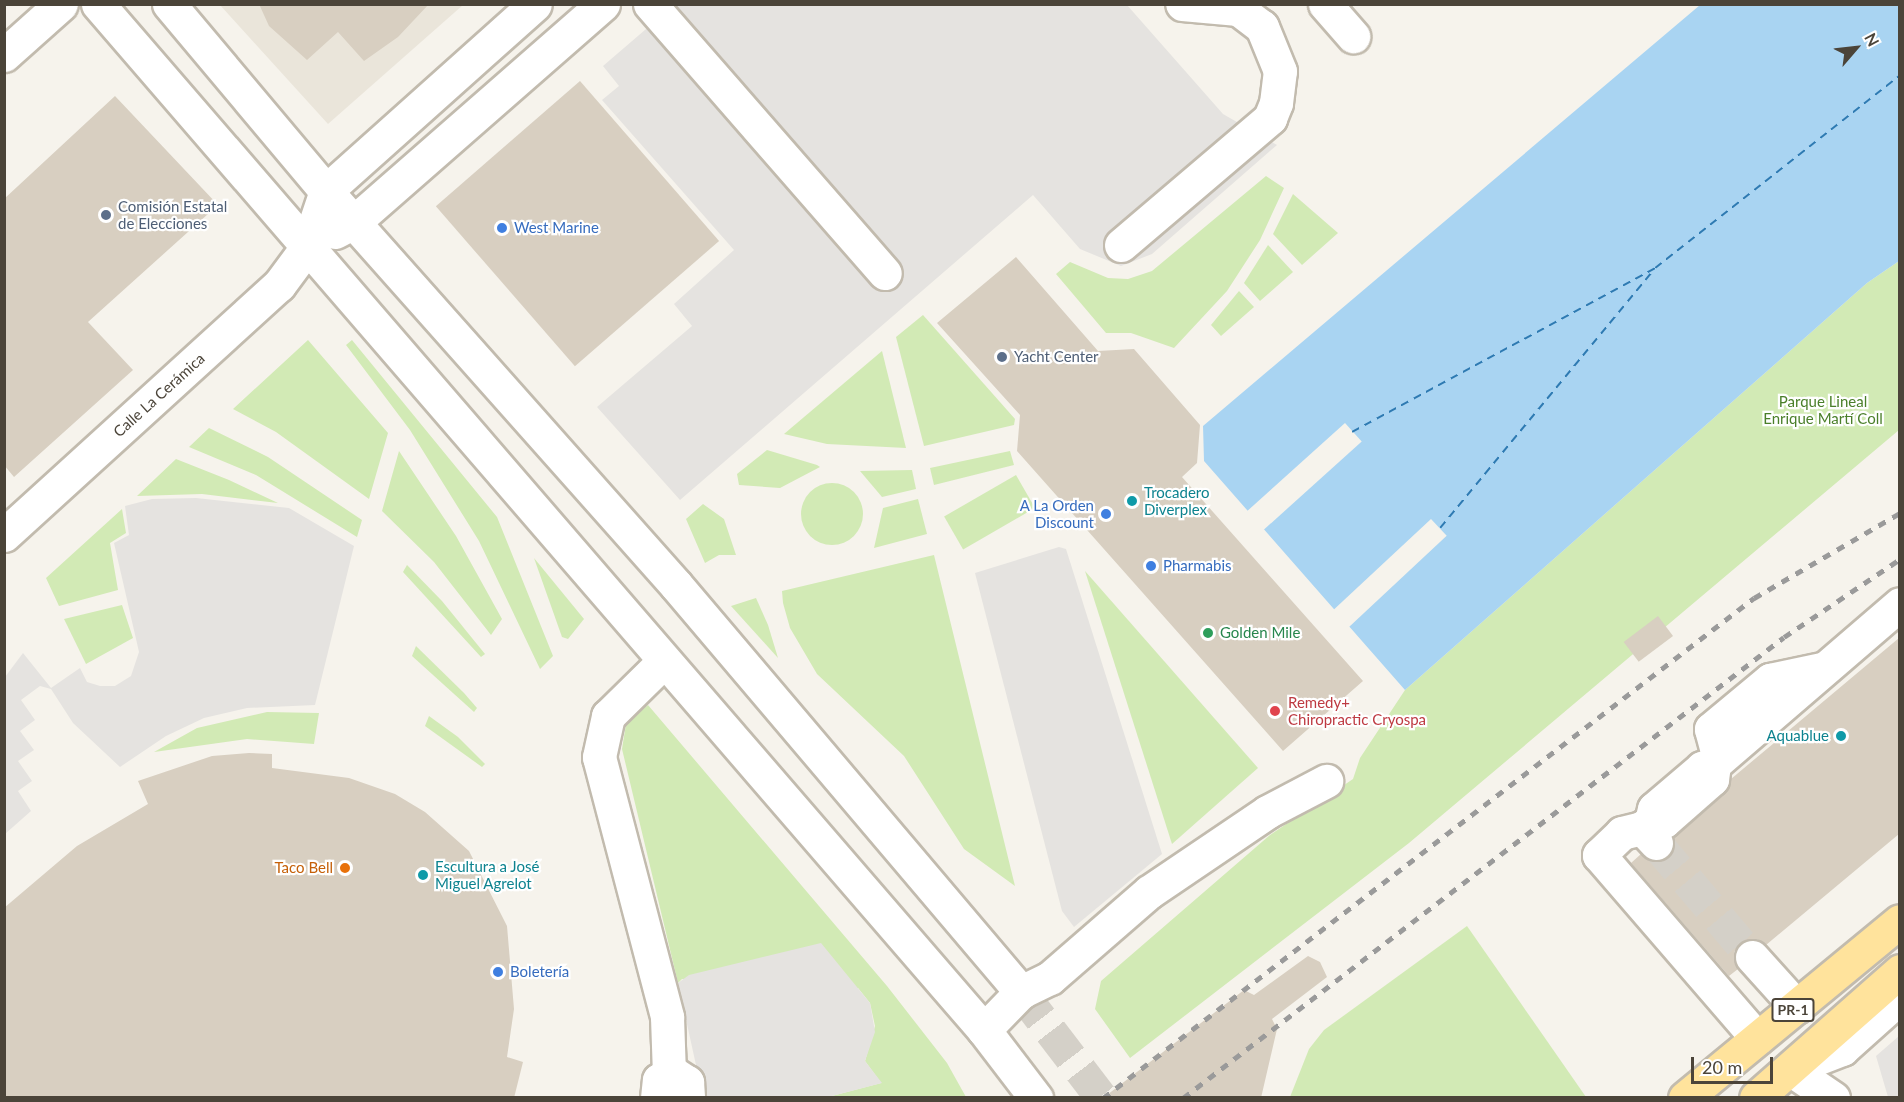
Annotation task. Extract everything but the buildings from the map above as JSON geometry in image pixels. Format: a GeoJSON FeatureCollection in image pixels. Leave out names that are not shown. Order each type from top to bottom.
{"type":"FeatureCollection","features":[{"type":"Feature","properties":{"kind":"main road","name":"PR-1"},"geometry":{"type":"LineString","coordinates":[[1685,1098],[1899,921]]}},
{"type":"Feature","properties":{"kind":"main road","name":"PR-1"},"geometry":{"type":"LineString","coordinates":[[1756,1098],[1899,971]]}},
{"type":"Feature","properties":{"kind":"street"},"geometry":{"type":"LineString","coordinates":[[4,55],[61,4]]}},
{"type":"Feature","properties":{"kind":"street"},"geometry":{"type":"LineString","coordinates":[[98,4],[663,662],[984,1030],[1036,1098]]}},
{"type":"Feature","properties":{"kind":"street"},"geometry":{"type":"LineString","coordinates":[[169,4],[326,191],[676,585],[1021,992]]}},
{"type":"Feature","properties":{"kind":"street"},"geometry":{"type":"LineString","coordinates":[[307,248],[326,191],[535,4]]}},
{"type":"Feature","properties":{"kind":"street"},"geometry":{"type":"LineString","coordinates":[[307,248],[354,222],[603,4]]}},
{"type":"Feature","properties":{"kind":"street"},"geometry":{"type":"LineString","coordinates":[[650,4],[885,273]]}},
{"type":"Feature","properties":{"kind":"street"},"geometry":{"type":"LineString","coordinates":[[1121,245],[1270,118],[1276,103],[1280,71],[1262,27],[1238,9],[1182,4]]}},
{"type":"Feature","properties":{"kind":"street"},"geometry":{"type":"LineString","coordinates":[[1325,4],[1353,36]]}},
{"type":"Feature","properties":{"kind":"street","name":"Calle La Cerámica"},"geometry":{"type":"LineString","coordinates":[[4,535],[279,285],[307,248]]}},
{"type":"Feature","properties":{"kind":"street"},"geometry":{"type":"LineString","coordinates":[[1649,829],[1654,809],[1684,783],[1717,761],[1899,604]]}},
{"type":"Feature","properties":{"kind":"street"},"geometry":{"type":"LineString","coordinates":[[663,662],[608,716],[599,750],[606,794],[667,1017],[671,1090]]}},
{"type":"Feature","properties":{"kind":"street"},"geometry":{"type":"LineString","coordinates":[[1717,761],[1712,779],[1664,820],[1649,829],[1622,833],[1599,855],[1757,1038]]}},
{"type":"Feature","properties":{"kind":"street"},"geometry":{"type":"LineString","coordinates":[[984,1030],[1021,992],[1050,978],[1149,892],[1267,812],[1326,781]]}},
{"type":"Feature","properties":{"kind":"street"},"geometry":{"type":"LineString","coordinates":[[1752,957],[1797,1007]]}},
{"type":"Feature","properties":{"kind":"street"},"geometry":{"type":"LineString","coordinates":[[1790,1069],[1842,1050],[1899,997]]}},
{"type":"Feature","properties":{"kind":"street"},"geometry":{"type":"LineString","coordinates":[[1790,1069],[1833,1098]]}},
{"type":"Feature","properties":{"kind":"shaded area"},"geometry":{"type":"Polygon","coordinates":[[[220,5],[463,5],[328,124],[220,5]]]}},
{"type":"Feature","properties":{"kind":"shaded area"},"geometry":{"type":"Polygon","coordinates":[[[674,5],[1127,5],[1223,114],[1277,145],[1152,254],[1121,266],[1080,249],[1033,195],[680,500],[597,407],[692,326],[674,304],[734,250],[602,100],[619,86],[603,66],[674,5]]]}},
{"type":"Feature","properties":{"kind":"shaded area"},"geometry":{"type":"Polygon","coordinates":[[[196,498],[289,508],[354,546],[315,705],[247,708],[204,718],[166,736],[120,767],[73,723],[51,689],[40,686],[21,700],[35,720],[20,731],[34,750],[18,761],[32,781],[18,791],[31,811],[5,834],[5,677],[23,653],[51,688],[80,668],[87,682],[100,686],[115,686],[131,676],[139,652],[114,543],[129,535],[125,506],[152,499],[196,498]]]}},
{"type":"Feature","properties":{"kind":"shaded area"},"geometry":{"type":"Polygon","coordinates":[[[1059,547],[1066,549],[1162,854],[1074,927],[1062,911],[975,573],[1059,547]]]}},
{"type":"Feature","properties":{"kind":"shaded area"},"geometry":{"type":"Polygon","coordinates":[[[821,943],[870,1003],[875,1032],[865,1061],[882,1083],[828,1097],[703,1097],[678,983],[689,975],[821,943]]]}},
{"type":"Feature","properties":{"kind":"shaded area"},"geometry":{"type":"Polygon","coordinates":[[[1899,1036],[1899,1097],[1888,1097],[1876,1056],[1899,1036]]]}},
{"type":"Feature","properties":{"kind":"green space"},"geometry":{"type":"Polygon","coordinates":[[[1266,176],[1284,188],[1260,240],[1227,291],[1174,348],[1131,333],[1106,333],[1056,274],[1070,262],[1108,278],[1128,279],[1152,271],[1266,176]]]}},
{"type":"Feature","properties":{"kind":"green space"},"geometry":{"type":"Polygon","coordinates":[[[1293,194],[1338,233],[1302,265],[1273,234],[1293,194]]]}},
{"type":"Feature","properties":{"kind":"green space"},"geometry":{"type":"Polygon","coordinates":[[[1268,245],[1293,272],[1260,301],[1244,283],[1268,245]]]}},
{"type":"Feature","properties":{"kind":"green space","name":"Parque Lineal Enrique Martí Coll"},"geometry":{"type":"Polygon","coordinates":[[[1899,261],[1899,430],[1409,843],[1130,1058],[1095,1009],[1101,981],[1270,835],[1353,779],[1360,758],[1405,690],[1867,283],[1899,261]]]}},
{"type":"Feature","properties":{"kind":"green space"},"geometry":{"type":"Polygon","coordinates":[[[1239,291],[1254,307],[1221,336],[1211,325],[1239,291]]]}},
{"type":"Feature","properties":{"kind":"green space"},"geometry":{"type":"Polygon","coordinates":[[[923,315],[1015,419],[1014,425],[924,446],[896,337],[923,315]]]}},
{"type":"Feature","properties":{"kind":"green space"},"geometry":{"type":"Polygon","coordinates":[[[308,340],[388,433],[369,499],[276,432],[233,409],[308,340]]]}},
{"type":"Feature","properties":{"kind":"green space"},"geometry":{"type":"Polygon","coordinates":[[[352,340],[497,517],[553,656],[540,669],[479,541],[410,430],[346,345],[352,340]]]}},
{"type":"Feature","properties":{"kind":"green space"},"geometry":{"type":"Polygon","coordinates":[[[882,351],[906,448],[827,444],[784,434],[882,351]]]}},
{"type":"Feature","properties":{"kind":"green space"},"geometry":{"type":"Polygon","coordinates":[[[209,428],[268,457],[362,520],[357,537],[256,475],[189,447],[209,428]]]}},
{"type":"Feature","properties":{"kind":"green space"},"geometry":{"type":"Polygon","coordinates":[[[767,450],[820,467],[780,488],[739,485],[737,474],[767,450]]]}},
{"type":"Feature","properties":{"kind":"green space"},"geometry":{"type":"Polygon","coordinates":[[[399,451],[456,536],[502,619],[491,635],[434,562],[382,511],[399,451]]]}},
{"type":"Feature","properties":{"kind":"green space"},"geometry":{"type":"Polygon","coordinates":[[[1010,451],[1014,465],[934,485],[930,468],[1010,451]]]}},
{"type":"Feature","properties":{"kind":"green space"},"geometry":{"type":"Polygon","coordinates":[[[176,459],[278,503],[202,494],[137,496],[176,459]]]}},
{"type":"Feature","properties":{"kind":"green space"},"geometry":{"type":"Polygon","coordinates":[[[912,470],[916,489],[882,497],[860,471],[912,470]]]}},
{"type":"Feature","properties":{"kind":"green space"},"geometry":{"type":"Polygon","coordinates":[[[1016,475],[1035,508],[963,549],[944,516],[1016,475]]]}},
{"type":"Feature","properties":{"kind":"green space"},"geometry":{"type":"Polygon","coordinates":[[[832,483],[849,488],[854,492],[858,497],[863,514],[858,531],[854,536],[849,540],[832,545],[815,540],[810,536],[806,531],[801,514],[806,497],[810,492],[815,488],[832,483]]]}},
{"type":"Feature","properties":{"kind":"green space"},"geometry":{"type":"Polygon","coordinates":[[[918,499],[927,534],[874,548],[883,508],[918,499]]]}},
{"type":"Feature","properties":{"kind":"green space"},"geometry":{"type":"Polygon","coordinates":[[[703,504],[724,519],[736,555],[719,555],[705,563],[686,519],[703,504]]]}},
{"type":"Feature","properties":{"kind":"green space"},"geometry":{"type":"Polygon","coordinates":[[[122,509],[126,533],[110,543],[118,590],[59,606],[46,578],[122,509]]]}},
{"type":"Feature","properties":{"kind":"green space"},"geometry":{"type":"Polygon","coordinates":[[[934,555],[1015,886],[964,849],[904,756],[817,674],[790,628],[783,603],[782,591],[934,555]]]}},
{"type":"Feature","properties":{"kind":"green space"},"geometry":{"type":"Polygon","coordinates":[[[534,558],[584,619],[568,639],[562,637],[534,558]]]}},
{"type":"Feature","properties":{"kind":"green space"},"geometry":{"type":"Polygon","coordinates":[[[407,565],[442,601],[485,654],[481,657],[403,572],[407,565]]]}},
{"type":"Feature","properties":{"kind":"green space"},"geometry":{"type":"Polygon","coordinates":[[[1085,571],[1258,768],[1172,844],[1085,571]]]}},
{"type":"Feature","properties":{"kind":"green space"},"geometry":{"type":"Polygon","coordinates":[[[756,598],[768,625],[778,658],[731,606],[756,598]]]}},
{"type":"Feature","properties":{"kind":"green space"},"geometry":{"type":"Polygon","coordinates":[[[122,605],[133,638],[86,664],[64,619],[122,605]]]}},
{"type":"Feature","properties":{"kind":"green space"},"geometry":{"type":"Polygon","coordinates":[[[416,646],[464,693],[477,708],[474,712],[412,656],[416,646]]]}},
{"type":"Feature","properties":{"kind":"green space"},"geometry":{"type":"Polygon","coordinates":[[[648,705],[887,986],[947,1063],[966,1097],[828,1097],[881,1083],[865,1061],[875,1026],[870,1003],[858,988],[682,979],[678,983],[622,749],[626,724],[648,705]]]}},
{"type":"Feature","properties":{"kind":"green space"},"geometry":{"type":"Polygon","coordinates":[[[267,712],[319,713],[314,744],[247,739],[154,752],[197,728],[267,712]]]}},
{"type":"Feature","properties":{"kind":"green space"},"geometry":{"type":"Polygon","coordinates":[[[429,716],[458,737],[485,764],[482,767],[425,726],[429,716]]]}},
{"type":"Feature","properties":{"kind":"green space"},"geometry":{"type":"Polygon","coordinates":[[[1467,926],[1586,1097],[1290,1097],[1309,1049],[1324,1030],[1467,926]]]}},
{"type":"Feature","properties":{"kind":"water"},"geometry":{"type":"Polygon","coordinates":[[[1700,5],[1899,5],[1899,261],[1867,283],[1405,690],[1204,461],[1203,426],[1700,5]]]}},
{"type":"Feature","properties":{"kind":"pier"},"geometry":{"type":"Polygon","coordinates":[[[1345,423],[1362,442],[1263,531],[1246,512],[1345,423]]]}},
{"type":"Feature","properties":{"kind":"pier"},"geometry":{"type":"Polygon","coordinates":[[[1431,519],[1447,536],[1348,628],[1332,611],[1431,519]]]}},
{"type":"Feature","properties":{"kind":"ferry route"},"geometry":{"type":"LineString","coordinates":[[1352,432],[1655,268],[1900,75]]}},
{"type":"Feature","properties":{"kind":"ferry route"},"geometry":{"type":"LineString","coordinates":[[1440,528],[1654,269]]}},
{"type":"Feature","properties":{"kind":"tunnel"},"geometry":{"type":"LineString","coordinates":[[1656,843],[1752,957]]}},
{"type":"Feature","properties":{"kind":"tunnel"},"geometry":{"type":"LineString","coordinates":[[1021,992],[1102,1098]]}},
{"type":"Feature","properties":{"kind":"railway"},"geometry":{"type":"LineString","coordinates":[[1103,1098],[1754,598],[1900,513]]}},
{"type":"Feature","properties":{"kind":"railway"},"geometry":{"type":"LineString","coordinates":[[1183,1098],[1784,637],[1900,559]]}},
{"type":"Feature","properties":{"kind":"place","name":"Comisión Estatal de Elecciones"},"geometry":{"type":"Point","coordinates":[106,215]}},
{"type":"Feature","properties":{"kind":"place","name":"West Marine"},"geometry":{"type":"Point","coordinates":[502,228]}},
{"type":"Feature","properties":{"kind":"place","name":"Yacht Center"},"geometry":{"type":"Point","coordinates":[1002,357]}},
{"type":"Feature","properties":{"kind":"place","name":"Trocadero Diverplex"},"geometry":{"type":"Point","coordinates":[1132,501]}},
{"type":"Feature","properties":{"kind":"place","name":"A La Orden Discount"},"geometry":{"type":"Point","coordinates":[1106,514]}},
{"type":"Feature","properties":{"kind":"place","name":"Pharmabis"},"geometry":{"type":"Point","coordinates":[1151,566]}},
{"type":"Feature","properties":{"kind":"place","name":"Golden Mile"},"geometry":{"type":"Point","coordinates":[1208,633]}},
{"type":"Feature","properties":{"kind":"place","name":"Remedy+ Chiropractic Cryospa"},"geometry":{"type":"Point","coordinates":[1275,711]}},
{"type":"Feature","properties":{"kind":"place","name":"Aquablue"},"geometry":{"type":"Point","coordinates":[1841,736]}},
{"type":"Feature","properties":{"kind":"place","name":"Taco Bell"},"geometry":{"type":"Point","coordinates":[345,868]}},
{"type":"Feature","properties":{"kind":"place","name":"Escultura a José Miguel Agrelot"},"geometry":{"type":"Point","coordinates":[423,875]}},
{"type":"Feature","properties":{"kind":"place","name":"Boletería"},"geometry":{"type":"Point","coordinates":[498,972]}}]}
